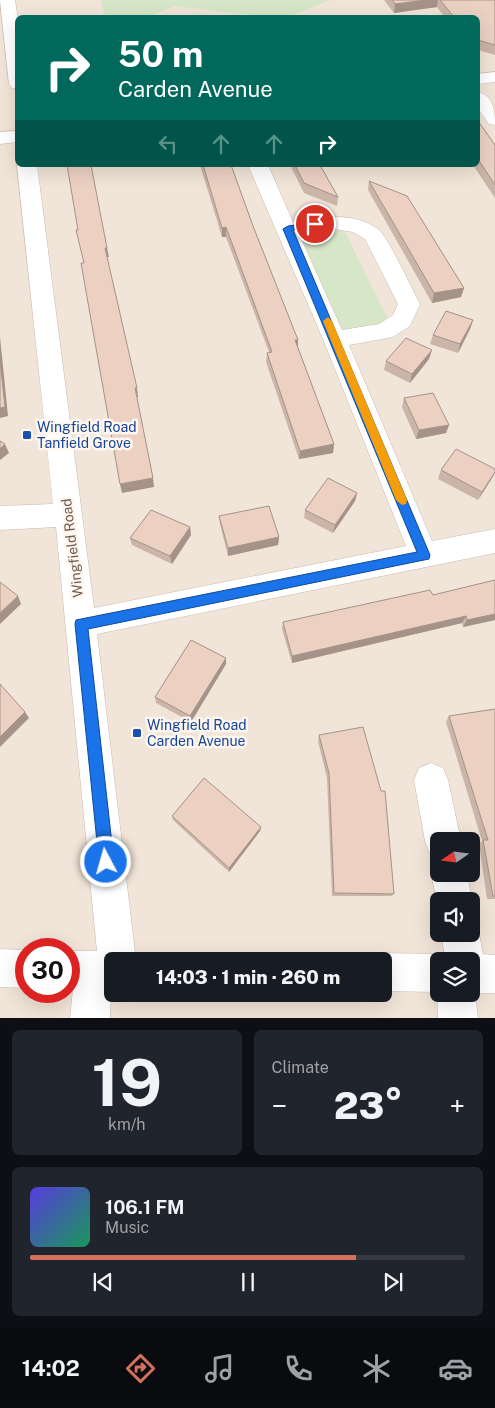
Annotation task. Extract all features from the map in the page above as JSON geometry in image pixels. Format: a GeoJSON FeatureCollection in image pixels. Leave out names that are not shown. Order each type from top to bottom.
{"type":"FeatureCollection","features":[{"type":"Feature","properties":{"kind":"street"},"geometry":{"type":"LineString","coordinates":[[7,0],[15,61]]}},
{"type":"Feature","properties":{"kind":"street"},"geometry":{"type":"LineString","coordinates":[[480,79],[495,77]]}},
{"type":"Feature","properties":{"kind":"street"},"geometry":{"type":"LineString","coordinates":[[480,100],[495,120]]}},
{"type":"Feature","properties":{"kind":"street"},"geometry":{"type":"LineString","coordinates":[[0,138],[15,136]]}},
{"type":"Feature","properties":{"kind":"street","name":"Wingfield Road"},"geometry":{"type":"LineString","coordinates":[[27,167],[81,624],[98,968],[90,1018]]}},
{"type":"Feature","properties":{"kind":"street"},"geometry":{"type":"LineString","coordinates":[[259,167],[288,229],[335,339],[424,555]]}},
{"type":"Feature","properties":{"kind":"street"},"geometry":{"type":"LineString","coordinates":[[288,229],[329,222],[359,227],[373,235],[409,304],[402,320],[385,332],[335,339]]}},
{"type":"Feature","properties":{"kind":"street"},"geometry":{"type":"LineString","coordinates":[[0,518],[68,515]]}},
{"type":"Feature","properties":{"kind":"street"},"geometry":{"type":"LineString","coordinates":[[81,624],[495,540]]}},
{"type":"Feature","properties":{"kind":"street"},"geometry":{"type":"LineString","coordinates":[[431,780],[440,832]]}},
{"type":"Feature","properties":{"kind":"street"},"geometry":{"type":"LineString","coordinates":[[0,968],[15,969]]}},
{"type":"Feature","properties":{"kind":"street"},"geometry":{"type":"LineString","coordinates":[[392,972],[430,972]]}},
{"type":"Feature","properties":{"kind":"street"},"geometry":{"type":"LineString","coordinates":[[480,974],[495,974]]}},
{"type":"Feature","properties":{"kind":"street"},"geometry":{"type":"LineString","coordinates":[[457,1002],[458,1018]]}},
{"type":"Feature","properties":{"kind":"shaded area"},"geometry":{"type":"Polygon","coordinates":[[[0,0],[495,0],[495,1018],[0,1018],[0,0]]]}},
{"type":"Feature","properties":{"kind":"green space"},"geometry":{"type":"Polygon","coordinates":[[[101,0],[331,0],[292,15],[251,15],[174,6],[153,15],[105,15],[101,0]]]}},
{"type":"Feature","properties":{"kind":"green space"},"geometry":{"type":"Polygon","coordinates":[[[344,230],[389,322],[338,330],[298,237],[344,230]]]}},
{"type":"Feature","properties":{"kind":"building"},"geometry":{"type":"Polygon","coordinates":[[[392,0],[426,0],[395,4],[392,0]]]}},
{"type":"Feature","properties":{"kind":"building"},"geometry":{"type":"Polygon","coordinates":[[[440,0],[495,0],[495,45],[480,41],[480,15],[452,15],[440,0]]]}},
{"type":"Feature","properties":{"kind":"building"},"geometry":{"type":"Polygon","coordinates":[[[480,124],[495,145],[495,185],[480,162],[480,124]]]}},
{"type":"Feature","properties":{"kind":"building"},"geometry":{"type":"Polygon","coordinates":[[[67,167],[91,167],[107,248],[105,248],[137,388],[135,388],[153,478],[120,484],[81,263],[84,263],[76,230],[78,230],[67,167]]]}},
{"type":"Feature","properties":{"kind":"building"},"geometry":{"type":"Polygon","coordinates":[[[204,167],[232,167],[298,340],[295,340],[334,444],[300,451],[267,353],[272,352],[226,227],[222,228],[204,167]]]}},
{"type":"Feature","properties":{"kind":"building"},"geometry":{"type":"Polygon","coordinates":[[[296,167],[321,167],[338,197],[304,183],[296,167]]]}},
{"type":"Feature","properties":{"kind":"building"},"geometry":{"type":"Polygon","coordinates":[[[369,181],[407,196],[464,288],[434,293],[369,181]]]}},
{"type":"Feature","properties":{"kind":"building"},"geometry":{"type":"Polygon","coordinates":[[[446,311],[473,320],[460,344],[433,335],[446,311]]]}},
{"type":"Feature","properties":{"kind":"building"},"geometry":{"type":"Polygon","coordinates":[[[406,338],[432,350],[412,374],[386,361],[406,338]]]}},
{"type":"Feature","properties":{"kind":"building"},"geometry":{"type":"Polygon","coordinates":[[[0,360],[5,407],[0,408],[0,360]]]}},
{"type":"Feature","properties":{"kind":"building"},"geometry":{"type":"Polygon","coordinates":[[[433,393],[449,425],[419,430],[404,398],[433,393]]]}},
{"type":"Feature","properties":{"kind":"building"},"geometry":{"type":"Polygon","coordinates":[[[0,441],[5,444],[0,449],[0,441]]]}},
{"type":"Feature","properties":{"kind":"building"},"geometry":{"type":"Polygon","coordinates":[[[456,449],[495,469],[482,492],[441,470],[456,449]]]}},
{"type":"Feature","properties":{"kind":"building"},"geometry":{"type":"Polygon","coordinates":[[[328,478],[357,493],[335,525],[305,510],[328,478]]]}},
{"type":"Feature","properties":{"kind":"building"},"geometry":{"type":"Polygon","coordinates":[[[269,506],[279,537],[228,548],[219,516],[269,506]]]}},
{"type":"Feature","properties":{"kind":"building"},"geometry":{"type":"Polygon","coordinates":[[[151,510],[190,527],[170,556],[130,538],[151,510]]]}},
{"type":"Feature","properties":{"kind":"building"},"geometry":{"type":"Polygon","coordinates":[[[495,580],[495,614],[467,620],[466,616],[292,656],[283,622],[430,590],[433,595],[495,580]]]}},
{"type":"Feature","properties":{"kind":"building"},"geometry":{"type":"Polygon","coordinates":[[[0,582],[18,596],[0,613],[0,582]]]}},
{"type":"Feature","properties":{"kind":"building"},"geometry":{"type":"Polygon","coordinates":[[[191,640],[226,658],[190,716],[155,697],[191,640]]]}},
{"type":"Feature","properties":{"kind":"building"},"geometry":{"type":"Polygon","coordinates":[[[0,684],[25,712],[0,737],[0,684]]]}},
{"type":"Feature","properties":{"kind":"building"},"geometry":{"type":"Polygon","coordinates":[[[495,709],[495,896],[493,896],[483,840],[488,840],[449,716],[495,709]]]}},
{"type":"Feature","properties":{"kind":"building"},"geometry":{"type":"Polygon","coordinates":[[[363,727],[381,791],[385,791],[394,894],[334,893],[329,773],[319,735],[363,727]]]}},
{"type":"Feature","properties":{"kind":"building"},"geometry":{"type":"Polygon","coordinates":[[[204,778],[261,827],[229,868],[172,816],[204,778]]]}},
{"type":"Feature","properties":{"kind":"slow traffic"},"geometry":{"type":"LineString","coordinates":[[328,321],[402,500]]}},
{"type":"Feature","properties":{"kind":"place","name":"Wingfield Road Tanfield Grove"},"geometry":{"type":"Point","coordinates":[27,435]}},
{"type":"Feature","properties":{"kind":"place","name":"Wingfield Road Carden Avenue"},"geometry":{"type":"Point","coordinates":[137,733]}},
{"type":"Feature","properties":{"kind":"route"},"geometry":{"type":"LineString","coordinates":[[106,862],[81,624],[424,555],[288,229],[315,224]]}}]}
